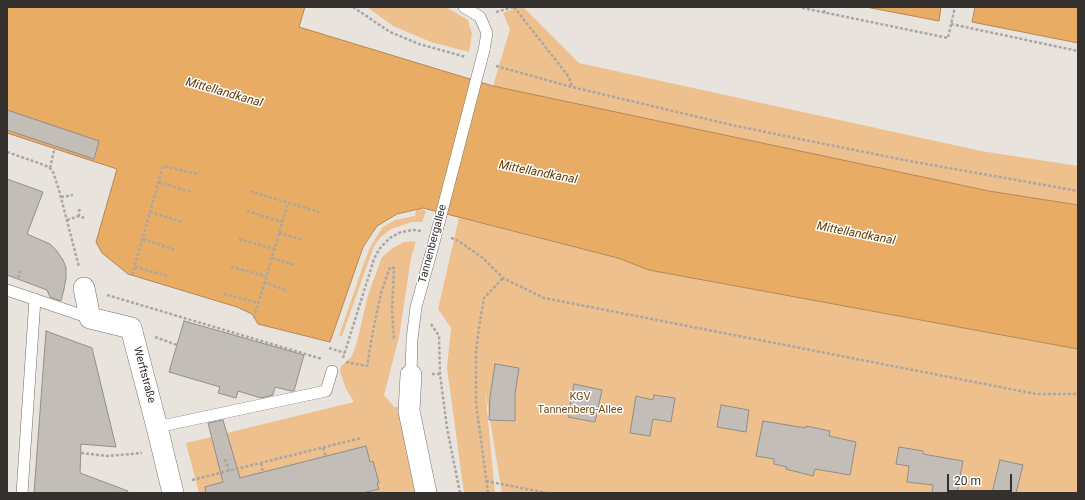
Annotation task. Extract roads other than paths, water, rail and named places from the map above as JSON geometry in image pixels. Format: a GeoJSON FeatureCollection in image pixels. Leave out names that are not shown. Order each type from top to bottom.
{"type":"FeatureCollection","features":[{"type":"Feature","properties":{"kind":"street"},"geometry":{"type":"LineString","coordinates":[[84,288],[90,318]]}},
{"type":"Feature","properties":{"kind":"street","name":"Werftstraße"},"geometry":{"type":"LineString","coordinates":[[90,318],[131,328],[173,493]]}},
{"type":"Feature","properties":{"kind":"street","name":"Tannenbergallee"},"geometry":{"type":"LineString","coordinates":[[411,375],[409,411],[426,493]]}},
{"type":"Feature","properties":{"kind":"lane","name":"Tannenbergallee"},"geometry":{"type":"LineString","coordinates":[[411,375],[412,339],[416,307],[484,50],[487,33],[480,17],[464,7]]}},
{"type":"Feature","properties":{"kind":"lane"},"geometry":{"type":"LineString","coordinates":[[7,290],[90,318]]}},
{"type":"Feature","properties":{"kind":"lane"},"geometry":{"type":"LineString","coordinates":[[22,493],[35,299]]}},
{"type":"Feature","properties":{"kind":"lane"},"geometry":{"type":"LineString","coordinates":[[157,427],[326,391],[332,371]]}},
{"type":"Feature","properties":{"kind":"water","name":"Mittellandkanal"},"geometry":{"type":"Polygon","coordinates":[[[7,7],[305,7],[299,27],[493,86],[989,191],[1078,205],[1078,349],[649,270],[618,258],[423,208],[397,214],[377,226],[363,247],[330,342],[258,324],[252,314],[237,307],[128,274],[102,253],[96,242],[117,169],[7,133],[7,7]]]}},
{"type":"Feature","properties":{"kind":"water"},"geometry":{"type":"Polygon","coordinates":[[[866,7],[941,7],[939,21],[866,7]]]}},
{"type":"Feature","properties":{"kind":"water"},"geometry":{"type":"Polygon","coordinates":[[[975,7],[1078,7],[1078,43],[972,22],[975,7]]]}},
{"type":"Feature","properties":{"kind":"park label","name":"KGV Tannenberg-Allee"},"geometry":{"type":"Point","coordinates":[580,403]}}]}
